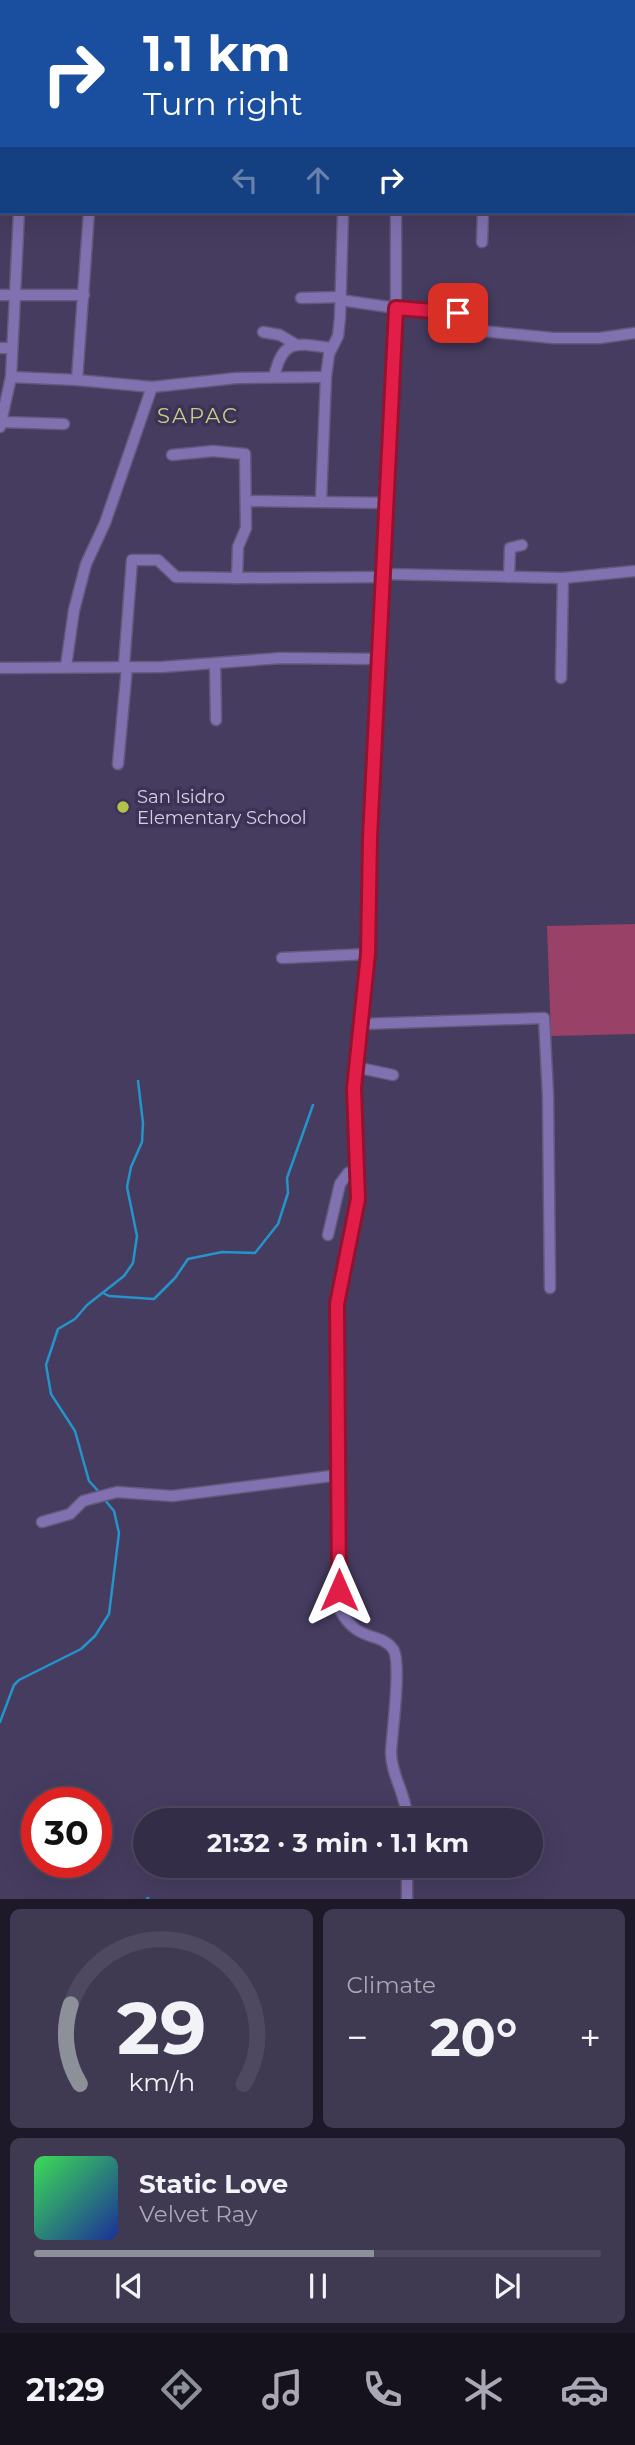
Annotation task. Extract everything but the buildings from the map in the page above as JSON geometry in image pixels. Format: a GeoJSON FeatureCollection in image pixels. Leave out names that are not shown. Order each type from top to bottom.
{"type":"FeatureCollection","features":[{"type":"Feature","properties":{"kind":"street"},"geometry":{"type":"LineString","coordinates":[[19,214],[12,377],[1,424],[64,424]]}},
{"type":"Feature","properties":{"kind":"street"},"geometry":{"type":"LineString","coordinates":[[77,380],[89,214]]}},
{"type":"Feature","properties":{"kind":"street"},"geometry":{"type":"LineString","coordinates":[[321,500],[326,377],[331,348],[338,336],[343,214]]}},
{"type":"Feature","properties":{"kind":"street"},"geometry":{"type":"LineString","coordinates":[[396,214],[396,308],[370,838],[368,954],[355,1067],[358,1199],[337,1304],[339,1608],[352,1628],[362,1635],[386,1643],[395,1653],[397,1684],[391,1758],[404,1795],[406,1808]]}},
{"type":"Feature","properties":{"kind":"street"},"geometry":{"type":"LineString","coordinates":[[482,242],[483,214]]}},
{"type":"Feature","properties":{"kind":"street"},"geometry":{"type":"LineString","coordinates":[[0,295],[84,295]]}},
{"type":"Feature","properties":{"kind":"street"},"geometry":{"type":"LineString","coordinates":[[301,298],[340,299],[396,308],[455,311],[458,313],[459,326],[463,329],[554,338],[600,338],[635,334]]}},
{"type":"Feature","properties":{"kind":"street"},"geometry":{"type":"LineString","coordinates":[[263,332],[280,335],[295,344],[331,348]]}},
{"type":"Feature","properties":{"kind":"street"},"geometry":{"type":"LineString","coordinates":[[274,377],[279,356],[295,344]]}},
{"type":"Feature","properties":{"kind":"street"},"geometry":{"type":"LineString","coordinates":[[0,348],[12,348]]}},
{"type":"Feature","properties":{"kind":"street"},"geometry":{"type":"LineString","coordinates":[[12,377],[152,387],[237,378],[326,377]]}},
{"type":"Feature","properties":{"kind":"street"},"geometry":{"type":"LineString","coordinates":[[66,666],[86,564],[105,523],[152,387]]}},
{"type":"Feature","properties":{"kind":"street"},"geometry":{"type":"LineString","coordinates":[[172,455],[213,452],[245,454],[246,528],[238,547],[237,578]]}},
{"type":"Feature","properties":{"kind":"street"},"geometry":{"type":"LineString","coordinates":[[246,500],[387,503]]}},
{"type":"Feature","properties":{"kind":"street"},"geometry":{"type":"LineString","coordinates":[[509,578],[510,548],[523,545]]}},
{"type":"Feature","properties":{"kind":"street"},"geometry":{"type":"LineString","coordinates":[[118,764],[132,560],[158,560],[176,577],[383,575],[563,578],[635,571]]}},
{"type":"Feature","properties":{"kind":"street"},"geometry":{"type":"LineString","coordinates":[[562,678],[563,578]]}},
{"type":"Feature","properties":{"kind":"street"},"geometry":{"type":"LineString","coordinates":[[0,668],[215,664],[281,658],[379,659]]}},
{"type":"Feature","properties":{"kind":"street"},"geometry":{"type":"LineString","coordinates":[[215,664],[216,720]]}},
{"type":"Feature","properties":{"kind":"street"},"geometry":{"type":"LineString","coordinates":[[282,958],[368,954]]}},
{"type":"Feature","properties":{"kind":"street"},"geometry":{"type":"LineString","coordinates":[[361,1024],[544,1017],[548,1095],[550,1288]]}},
{"type":"Feature","properties":{"kind":"street"},"geometry":{"type":"LineString","coordinates":[[355,1067],[393,1075]]}},
{"type":"Feature","properties":{"kind":"street"},"geometry":{"type":"LineString","coordinates":[[328,1235],[340,1184],[348,1173],[358,1169]]}},
{"type":"Feature","properties":{"kind":"street"},"geometry":{"type":"LineString","coordinates":[[41,1522],[70,1514],[83,1501],[123,1492],[172,1496],[339,1475]]}},
{"type":"Feature","properties":{"kind":"street"},"geometry":{"type":"LineString","coordinates":[[407,1878],[407,1899]]}},
{"type":"Feature","properties":{"kind":"shaded area"},"geometry":{"type":"Polygon","coordinates":[[[635,924],[635,1034],[551,1036],[547,926],[635,924]]]}},
{"type":"Feature","properties":{"kind":"waterway"},"geometry":{"type":"LineString","coordinates":[[101,1494],[89,1481],[75,1431],[51,1394],[46,1365],[58,1329],[75,1319],[87,1305],[124,1276],[133,1263],[137,1236],[127,1187],[131,1167],[142,1142],[143,1123],[138,1081]]}},
{"type":"Feature","properties":{"kind":"waterway"},"geometry":{"type":"LineString","coordinates":[[103,1293],[109,1296],[154,1299],[175,1278],[188,1259],[222,1252],[255,1253],[278,1224],[288,1193],[287,1178],[313,1105]]}},
{"type":"Feature","properties":{"kind":"waterway"},"geometry":{"type":"LineString","coordinates":[[0,1722],[14,1685],[19,1680],[81,1649],[95,1636],[109,1614],[119,1533],[114,1511],[104,1499]]}},
{"type":"Feature","properties":{"kind":"place","name":"San Isidro Elementary School"},"geometry":{"type":"Point","coordinates":[123,807]}},
{"type":"Feature","properties":{"kind":"district","name":"SAPAC"},"geometry":{"type":"Point","coordinates":[198,415]}},
{"type":"Feature","properties":{"kind":"route"},"geometry":{"type":"LineString","coordinates":[[339,1590],[337,1304],[345,1253],[358,1199],[354,1088],[368,954],[370,838],[396,308],[458,313]]}}]}
